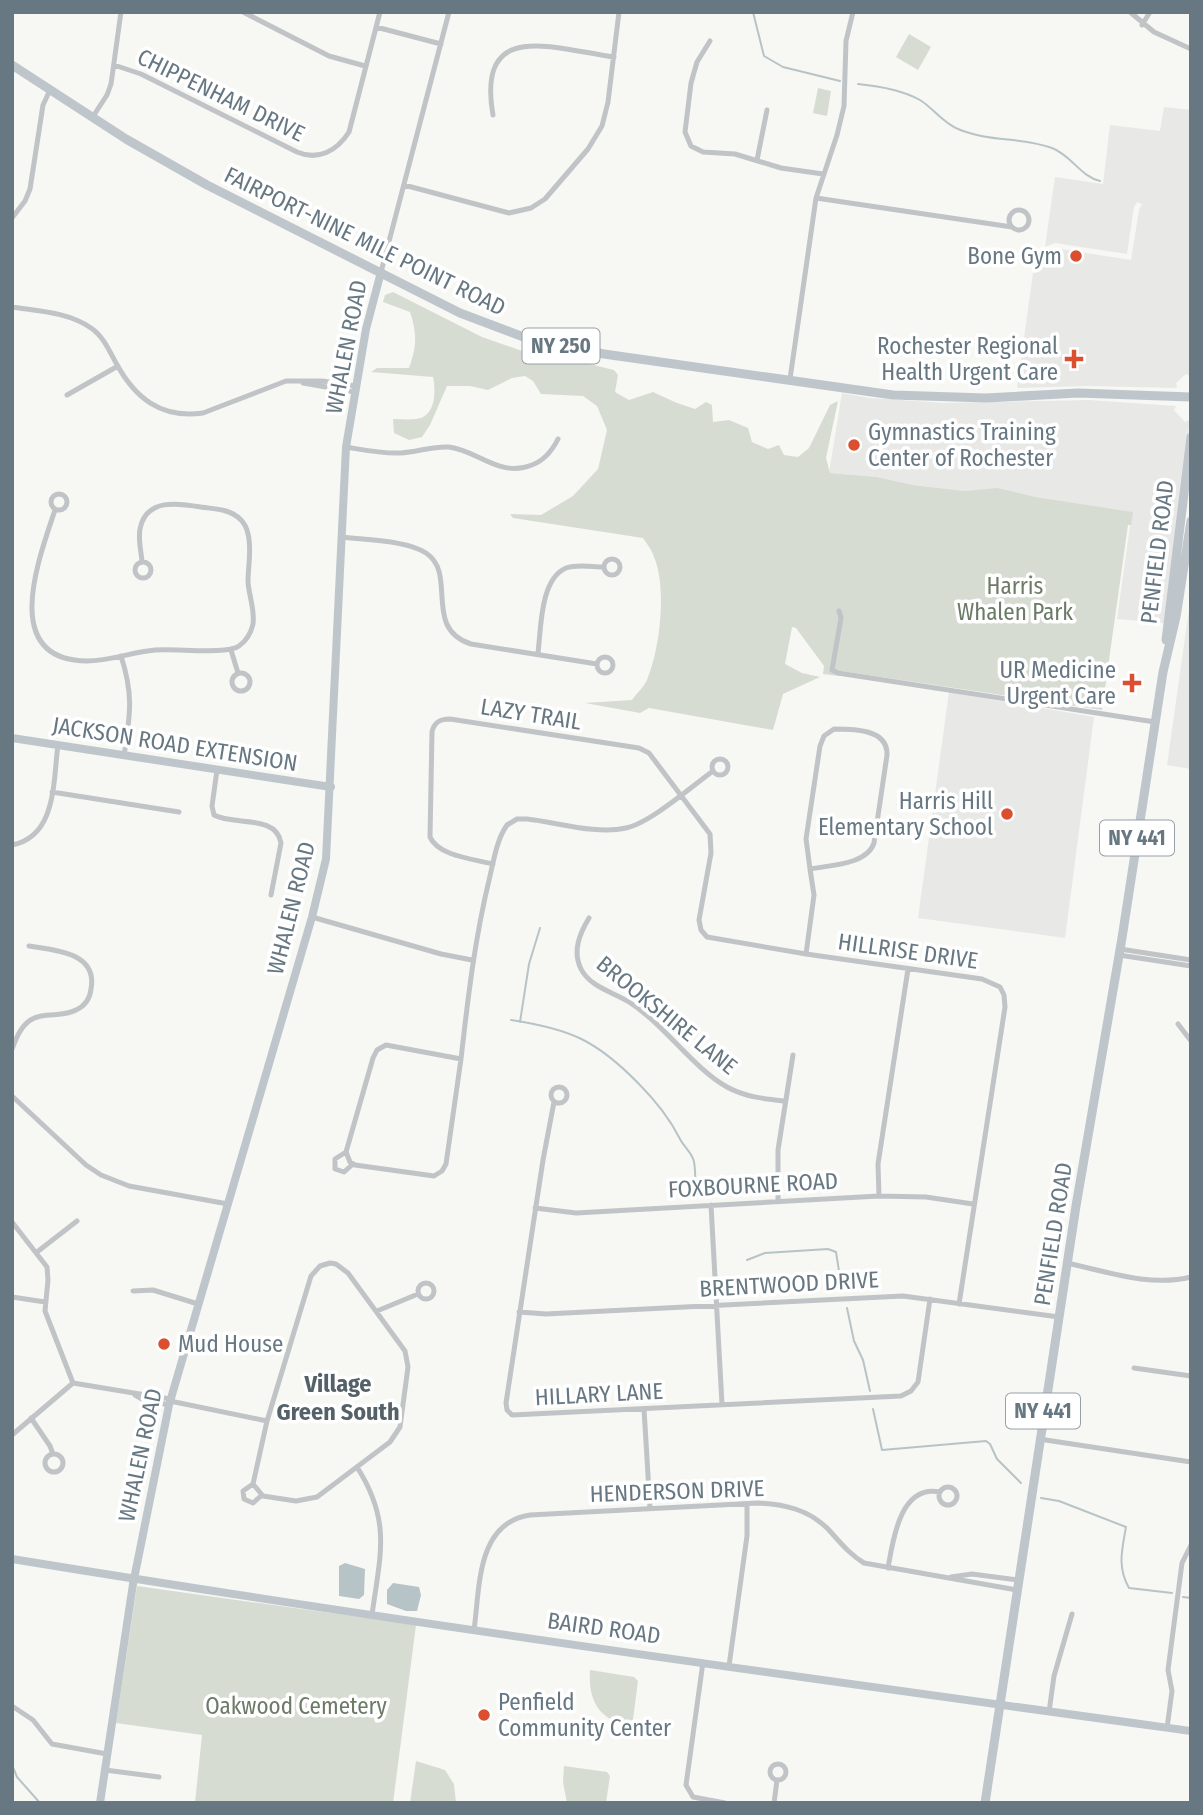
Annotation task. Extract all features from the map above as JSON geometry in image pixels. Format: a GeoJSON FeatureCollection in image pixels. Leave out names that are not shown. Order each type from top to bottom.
{"type":"FeatureCollection","features":[{"type":"Feature","properties":{"kind":"main road","name":"FAIRPORT-NINE MILE POINT ROAD"},"geometry":{"type":"LineString","coordinates":[[12,65],[92,118],[197,179],[483,323],[529,339],[618,356],[893,395],[986,398],[1078,393],[1191,397]]}},
{"type":"Feature","properties":{"kind":"main road","name":"PENFIELD ROAD"},"geometry":{"type":"LineString","coordinates":[[985,1803],[1039,1439],[1163,672],[1191,437]]}},
{"type":"Feature","properties":{"kind":"main road","name":"PENFIELD ROAD"},"geometry":{"type":"LineString","coordinates":[[1163,672],[1176,617],[1191,521]]}},
{"type":"Feature","properties":{"kind":"street"},"geometry":{"type":"LineString","coordinates":[[92,118],[109,90],[121,12]]}},
{"type":"Feature","properties":{"kind":"street"},"geometry":{"type":"LineString","coordinates":[[243,12],[329,56],[365,65]]}},
{"type":"Feature","properties":{"kind":"street","name":"CHIPPENHAM DRIVE"},"geometry":{"type":"LineString","coordinates":[[114,65],[141,74],[297,152],[313,156],[333,150],[344,141],[349,132],[380,12]]}},
{"type":"Feature","properties":{"kind":"street","name":"WHALEN ROAD"},"geometry":{"type":"LineString","coordinates":[[100,1803],[134,1579],[170,1402],[312,917],[328,849],[346,447],[355,389],[381,272],[449,12]]}},
{"type":"Feature","properties":{"kind":"street"},"geometry":{"type":"LineString","coordinates":[[404,185],[499,212],[518,212],[537,205],[557,186],[595,139],[606,114],[620,12]]}},
{"type":"Feature","properties":{"kind":"street"},"geometry":{"type":"LineString","coordinates":[[790,379],[816,198],[844,106],[846,41],[853,12]]}},
{"type":"Feature","properties":{"kind":"street"},"geometry":{"type":"LineString","coordinates":[[1130,12],[1142,25],[1165,39],[1191,49]]}},
{"type":"Feature","properties":{"kind":"street"},"geometry":{"type":"LineString","coordinates":[[1142,25],[1150,12]]}},
{"type":"Feature","properties":{"kind":"street"},"geometry":{"type":"LineString","coordinates":[[376,27],[441,44]]}},
{"type":"Feature","properties":{"kind":"street"},"geometry":{"type":"LineString","coordinates":[[709,41],[694,72],[685,125],[686,138],[691,146],[698,151],[735,154],[781,168],[823,174]]}},
{"type":"Feature","properties":{"kind":"street"},"geometry":{"type":"LineString","coordinates":[[493,115],[491,77],[496,62],[516,47],[534,46],[614,57]]}},
{"type":"Feature","properties":{"kind":"street"},"geometry":{"type":"LineString","coordinates":[[12,218],[30,189],[43,105],[50,90]]}},
{"type":"Feature","properties":{"kind":"street"},"geometry":{"type":"LineString","coordinates":[[757,160],[767,110]]}},
{"type":"Feature","properties":{"kind":"street"},"geometry":{"type":"LineString","coordinates":[[816,198],[1012,227]]}},
{"type":"Feature","properties":{"kind":"street"},"geometry":{"type":"LineString","coordinates":[[12,307],[67,316],[84,324],[104,341],[132,388],[148,403],[169,412],[203,413],[276,384],[294,380],[355,389]]}},
{"type":"Feature","properties":{"kind":"street"},"geometry":{"type":"LineString","coordinates":[[67,396],[118,366]]}},
{"type":"Feature","properties":{"kind":"street"},"geometry":{"type":"LineString","coordinates":[[346,447],[393,453],[450,447],[502,468],[514,469],[529,466],[546,457],[558,439]]}},
{"type":"Feature","properties":{"kind":"street"},"geometry":{"type":"LineString","coordinates":[[55,510],[40,558],[30,616],[33,632],[44,647],[67,659],[97,661],[143,651],[231,650],[246,639],[253,625],[248,580],[249,536],[241,520],[223,510],[181,504],[159,505],[148,514],[140,529],[142,561]]}},
{"type":"Feature","properties":{"kind":"street"},"geometry":{"type":"LineString","coordinates":[[341,537],[410,546],[426,553],[437,564],[445,621],[455,636],[471,644],[597,664]]}},
{"type":"Feature","properties":{"kind":"street"},"geometry":{"type":"LineString","coordinates":[[538,653],[545,601],[552,579],[572,567],[604,568]]}},
{"type":"Feature","properties":{"kind":"street"},"geometry":{"type":"LineString","coordinates":[[839,611],[841,618],[832,670],[838,673],[1155,722]]}},
{"type":"Feature","properties":{"kind":"street"},"geometry":{"type":"LineString","coordinates":[[231,650],[238,673]]}},
{"type":"Feature","properties":{"kind":"street"},"geometry":{"type":"LineString","coordinates":[[121,656],[129,681],[131,702],[124,756]]}},
{"type":"Feature","properties":{"kind":"street","name":"LAZY TRAIL"},"geometry":{"type":"LineString","coordinates":[[493,864],[443,850],[434,845],[430,837],[432,732],[441,719],[646,750],[710,834],[711,853],[704,889]]}},
{"type":"Feature","properties":{"kind":"street"},"geometry":{"type":"LineString","coordinates":[[806,954],[814,895],[810,869],[806,839],[821,740],[834,729],[879,736],[887,750],[873,848],[862,858],[810,869]]}},
{"type":"Feature","properties":{"kind":"street","name":"JACKSON ROAD EXTENSION"},"geometry":{"type":"LineString","coordinates":[[12,738],[331,787]]}},
{"type":"Feature","properties":{"kind":"street"},"geometry":{"type":"LineString","coordinates":[[12,845],[30,838],[42,827],[52,792],[58,745]]}},
{"type":"Feature","properties":{"kind":"street"},"geometry":{"type":"LineString","coordinates":[[217,770],[212,806],[214,815],[266,825],[273,828],[279,836],[281,843],[271,895]]}},
{"type":"Feature","properties":{"kind":"street"},"geometry":{"type":"LineString","coordinates":[[353,1164],[432,1176],[442,1171],[446,1164],[472,960],[493,864],[503,830],[511,821],[527,818],[607,830],[625,828],[645,820],[713,771]]}},
{"type":"Feature","properties":{"kind":"street"},"geometry":{"type":"LineString","coordinates":[[52,792],[180,812]]}},
{"type":"Feature","properties":{"kind":"street","name":"HILLRISE DRIVE"},"geometry":{"type":"LineString","coordinates":[[704,889],[700,926],[708,937],[988,980],[1000,987],[1005,1006],[958,1304]]}},
{"type":"Feature","properties":{"kind":"street"},"geometry":{"type":"LineString","coordinates":[[312,917],[441,954],[472,960]]}},
{"type":"Feature","properties":{"kind":"street","name":"BROOKSHIRE LANE"},"geometry":{"type":"LineString","coordinates":[[589,918],[581,930],[577,944],[578,960],[586,976],[641,1010],[726,1087],[748,1096],[785,1101]]}},
{"type":"Feature","properties":{"kind":"street"},"geometry":{"type":"LineString","coordinates":[[12,1049],[29,1021],[44,1015],[76,1010],[87,1001],[92,985],[90,970],[78,957],[29,946]]}},
{"type":"Feature","properties":{"kind":"street"},"geometry":{"type":"LineString","coordinates":[[1119,952],[1191,960]]}},
{"type":"Feature","properties":{"kind":"street"},"geometry":{"type":"LineString","coordinates":[[1119,952],[1191,966]]}},
{"type":"Feature","properties":{"kind":"street"},"geometry":{"type":"LineString","coordinates":[[879,1196],[878,1164],[908,969]]}},
{"type":"Feature","properties":{"kind":"street"},"geometry":{"type":"LineString","coordinates":[[1178,1024],[1191,1041]]}},
{"type":"Feature","properties":{"kind":"street"},"geometry":{"type":"LineString","coordinates":[[353,1164],[344,1172],[335,1169],[335,1159],[346,1152],[377,1050],[390,1045],[461,1059]]}},
{"type":"Feature","properties":{"kind":"street"},"geometry":{"type":"LineString","coordinates":[[778,1202],[777,1159],[793,1055]]}},
{"type":"Feature","properties":{"kind":"street"},"geometry":{"type":"LineString","coordinates":[[12,1096],[100,1175],[129,1186],[228,1204]]}},
{"type":"Feature","properties":{"kind":"street","name":"HILLARY LANE"},"geometry":{"type":"LineString","coordinates":[[554,1102],[519,1312],[506,1403],[509,1413],[516,1416],[907,1394],[915,1387],[920,1375],[930,1299]]}},
{"type":"Feature","properties":{"kind":"street"},"geometry":{"type":"LineString","coordinates":[[346,1152],[353,1164]]}},
{"type":"Feature","properties":{"kind":"street","name":"FOXBOURNE ROAD"},"geometry":{"type":"LineString","coordinates":[[535,1208],[576,1213],[879,1196],[926,1197],[973,1204]]}},
{"type":"Feature","properties":{"kind":"street"},"geometry":{"type":"LineString","coordinates":[[710,1205],[722,1404]]}},
{"type":"Feature","properties":{"kind":"street"},"geometry":{"type":"LineString","coordinates":[[37,1252],[77,1221]]}},
{"type":"Feature","properties":{"kind":"street"},"geometry":{"type":"LineString","coordinates":[[12,1222],[37,1252],[48,1273],[45,1302],[48,1319],[73,1384]]}},
{"type":"Feature","properties":{"kind":"street"},"geometry":{"type":"LineString","coordinates":[[253,1484],[262,1495],[296,1501],[310,1500],[325,1492],[397,1434],[401,1424],[407,1378],[405,1351],[341,1266],[330,1263],[315,1270],[308,1283],[267,1421],[253,1484],[245,1489],[244,1499],[253,1503],[262,1495]]}},
{"type":"Feature","properties":{"kind":"street"},"geometry":{"type":"LineString","coordinates":[[1067,1263],[1152,1281],[1173,1281],[1191,1277]]}},
{"type":"Feature","properties":{"kind":"street"},"geometry":{"type":"LineString","coordinates":[[133,1291],[153,1290],[198,1304]]}},
{"type":"Feature","properties":{"kind":"street"},"geometry":{"type":"LineString","coordinates":[[377,1311],[418,1294]]}},
{"type":"Feature","properties":{"kind":"street","name":"BRENTWOOD DRIVE"},"geometry":{"type":"LineString","coordinates":[[519,1312],[546,1314],[894,1296],[1059,1317]]}},
{"type":"Feature","properties":{"kind":"street"},"geometry":{"type":"LineString","coordinates":[[12,1297],[45,1302]]}},
{"type":"Feature","properties":{"kind":"street"},"geometry":{"type":"LineString","coordinates":[[1134,1368],[1191,1376]]}},
{"type":"Feature","properties":{"kind":"street"},"geometry":{"type":"LineString","coordinates":[[13,1432],[73,1384],[267,1421]]}},
{"type":"Feature","properties":{"kind":"street"},"geometry":{"type":"LineString","coordinates":[[645,1409],[650,1508]]}},
{"type":"Feature","properties":{"kind":"street"},"geometry":{"type":"LineString","coordinates":[[31,1418],[51,1446],[53,1454]]}},
{"type":"Feature","properties":{"kind":"street"},"geometry":{"type":"LineString","coordinates":[[1039,1439],[1191,1462]]}},
{"type":"Feature","properties":{"kind":"street"},"geometry":{"type":"LineString","coordinates":[[357,1467],[375,1503],[382,1533],[381,1560],[372,1615]]}},
{"type":"Feature","properties":{"kind":"street"},"geometry":{"type":"LineString","coordinates":[[888,1568],[894,1537],[906,1507],[919,1494],[934,1490],[940,1492]]}},
{"type":"Feature","properties":{"kind":"street"},"geometry":{"type":"LineString","coordinates":[[729,1665],[747,1536],[747,1504]]}},
{"type":"Feature","properties":{"kind":"street","name":"HENDERSON DRIVE"},"geometry":{"type":"LineString","coordinates":[[474,1630],[487,1547],[496,1532],[507,1522],[530,1515],[747,1504],[781,1505],[802,1511],[818,1521],[857,1559],[872,1566],[944,1578],[1018,1585]]}},
{"type":"Feature","properties":{"kind":"street"},"geometry":{"type":"LineString","coordinates":[[1167,1728],[1172,1691],[1168,1670],[1171,1642],[1182,1563],[1191,1545]]}},
{"type":"Feature","properties":{"kind":"street","name":"BAIRD ROAD"},"geometry":{"type":"LineString","coordinates":[[12,1559],[474,1630],[1191,1731]]}},
{"type":"Feature","properties":{"kind":"street"},"geometry":{"type":"LineString","coordinates":[[1049,1712],[1054,1676],[1073,1614]]}},
{"type":"Feature","properties":{"kind":"street"},"geometry":{"type":"LineString","coordinates":[[703,1662],[686,1785],[693,1797],[725,1803]]}},
{"type":"Feature","properties":{"kind":"street"},"geometry":{"type":"LineString","coordinates":[[12,1706],[33,1720],[52,1744],[107,1754]]}},
{"type":"Feature","properties":{"kind":"street"},"geometry":{"type":"LineString","coordinates":[[105,1770],[159,1777]]}},
{"type":"Feature","properties":{"kind":"street"},"geometry":{"type":"LineString","coordinates":[[774,1803],[777,1780]]}},
{"type":"Feature","properties":{"kind":"shaded area"},"geometry":{"type":"Polygon","coordinates":[[[1164,107],[1191,110],[1191,377],[1186,374],[1176,383],[1177,388],[1017,388],[1035,259],[1055,248],[1131,260],[1142,204],[1137,202],[1134,207],[1127,254],[1055,243],[1045,247],[1055,177],[1103,184],[1110,125],[1160,131],[1164,107]]]}},
{"type":"Feature","properties":{"kind":"shaded area"},"geometry":{"type":"Polygon","coordinates":[[[842,393],[870,398],[944,403],[1089,400],[1176,406],[1174,410],[1185,422],[1189,420],[1189,427],[1164,623],[1117,619],[1132,512],[997,489],[965,491],[913,485],[877,477],[829,473],[842,393]]]}},
{"type":"Feature","properties":{"kind":"shaded area"},"geometry":{"type":"Polygon","coordinates":[[[1191,595],[1191,769],[1167,765],[1191,595]]]}},
{"type":"Feature","properties":{"kind":"shaded area","name":"Harris Hill Elementary School"},"geometry":{"type":"Polygon","coordinates":[[[949,692],[1094,717],[1065,938],[918,918],[949,692]]]}},
{"type":"Feature","properties":{"kind":"shaded area"},"geometry":{"type":"Polygon","coordinates":[[[345,1563],[365,1569],[364,1595],[359,1599],[339,1596],[339,1566],[345,1563]]]}},
{"type":"Feature","properties":{"kind":"shaded area"},"geometry":{"type":"Polygon","coordinates":[[[393,1583],[419,1587],[421,1595],[417,1611],[406,1611],[387,1604],[387,1590],[393,1583]]]}},
{"type":"Feature","properties":{"kind":"green space"},"geometry":{"type":"Polygon","coordinates":[[[909,34],[931,47],[918,70],[896,57],[909,34]]]}},
{"type":"Feature","properties":{"kind":"green space"},"geometry":{"type":"Polygon","coordinates":[[[818,88],[831,91],[827,116],[813,113],[818,88]]]}},
{"type":"Feature","properties":{"kind":"green space","name":"Harris Whalen Park"},"geometry":{"type":"Polygon","coordinates":[[[393,292],[482,337],[531,354],[614,370],[618,375],[615,392],[629,400],[653,392],[695,409],[706,402],[712,405],[713,422],[729,420],[748,428],[752,442],[768,449],[779,445],[784,455],[798,457],[809,448],[830,405],[838,401],[826,458],[830,473],[877,477],[913,485],[965,491],[997,488],[1133,512],[1131,525],[1128,525],[1102,710],[841,671],[839,676],[823,674],[824,666],[796,628],[792,627],[785,664],[802,673],[820,677],[783,694],[773,730],[649,708],[640,713],[585,703],[632,700],[647,680],[659,634],[661,601],[658,570],[653,554],[643,538],[513,518],[510,514],[541,515],[573,496],[598,469],[607,430],[597,406],[583,396],[541,394],[533,381],[525,376],[512,378],[488,390],[470,386],[447,386],[422,437],[409,440],[394,433],[393,419],[416,419],[428,414],[434,389],[433,377],[371,372],[377,368],[409,368],[412,360],[415,340],[410,312],[383,302],[385,295],[393,292]]]}},
{"type":"Feature","properties":{"kind":"green space","name":"Oakwood Cemetery"},"geometry":{"type":"Polygon","coordinates":[[[137,1586],[416,1625],[393,1803],[195,1803],[202,1735],[116,1723],[137,1586]]]}},
{"type":"Feature","properties":{"kind":"green space"},"geometry":{"type":"Polygon","coordinates":[[[590,1670],[634,1677],[638,1681],[632,1727],[612,1720],[598,1708],[591,1692],[590,1670]]]}},
{"type":"Feature","properties":{"kind":"green space"},"geometry":{"type":"Polygon","coordinates":[[[416,1761],[445,1770],[454,1784],[456,1803],[410,1803],[416,1761]]]}},
{"type":"Feature","properties":{"kind":"green space"},"geometry":{"type":"Polygon","coordinates":[[[564,1766],[607,1772],[610,1776],[606,1803],[567,1803],[563,1782],[564,1766]]]}},
{"type":"Feature","properties":{"kind":"waterway"},"geometry":{"type":"LineString","coordinates":[[753,12],[764,56],[783,67],[840,81]]}},
{"type":"Feature","properties":{"kind":"waterway"},"geometry":{"type":"LineString","coordinates":[[858,84],[890,89],[913,97],[925,103],[953,126],[969,133],[1052,148],[1087,175],[1100,181]]}},
{"type":"Feature","properties":{"kind":"waterway"},"geometry":{"type":"LineString","coordinates":[[520,1022],[529,964],[540,928]]}},
{"type":"Feature","properties":{"kind":"waterway"},"geometry":{"type":"LineString","coordinates":[[511,1020],[550,1028],[581,1039],[623,1068],[661,1109],[692,1156],[695,1194]]}},
{"type":"Feature","properties":{"kind":"waterway"},"geometry":{"type":"LineString","coordinates":[[747,1260],[765,1253],[828,1249],[836,1252],[842,1290]]}},
{"type":"Feature","properties":{"kind":"waterway"},"geometry":{"type":"LineString","coordinates":[[847,1308],[870,1391]]}},
{"type":"Feature","properties":{"kind":"waterway"},"geometry":{"type":"LineString","coordinates":[[873,1409],[882,1450],[986,1441],[997,1459],[1021,1483]]}},
{"type":"Feature","properties":{"kind":"waterway"},"geometry":{"type":"LineString","coordinates":[[1041,1498],[1059,1501],[1126,1527],[1122,1566],[1129,1588],[1172,1593]]}},
{"type":"Feature","properties":{"kind":"waterway"},"geometry":{"type":"LineString","coordinates":[[1183,1597],[1191,1598]]}},
{"type":"Feature","properties":{"kind":"waterway"},"geometry":{"type":"LineString","coordinates":[[12,1765],[17,1777],[40,1803]]}},
{"type":"Feature","properties":{"kind":"place","name":"Bone Gym"},"geometry":{"type":"Point","coordinates":[1076,256]}},
{"type":"Feature","properties":{"kind":"place","name":"Rochester Regional Health Urgent Care"},"geometry":{"type":"Point","coordinates":[1074,359]}},
{"type":"Feature","properties":{"kind":"place","name":"Gymnastics Training Center of Rochester"},"geometry":{"type":"Point","coordinates":[854,445]}},
{"type":"Feature","properties":{"kind":"place","name":"UR Medicine Urgent Care"},"geometry":{"type":"Point","coordinates":[1132,683]}},
{"type":"Feature","properties":{"kind":"place","name":"Harris Hill Elementary School"},"geometry":{"type":"Point","coordinates":[1007,814]}},
{"type":"Feature","properties":{"kind":"place","name":"Mud House"},"geometry":{"type":"Point","coordinates":[164,1344]}},
{"type":"Feature","properties":{"kind":"place","name":"Penfield Community Center"},"geometry":{"type":"Point","coordinates":[484,1715]}},
{"type":"Feature","properties":{"kind":"district","name":"Village Green South"},"geometry":{"type":"Point","coordinates":[338,1398]}}]}
